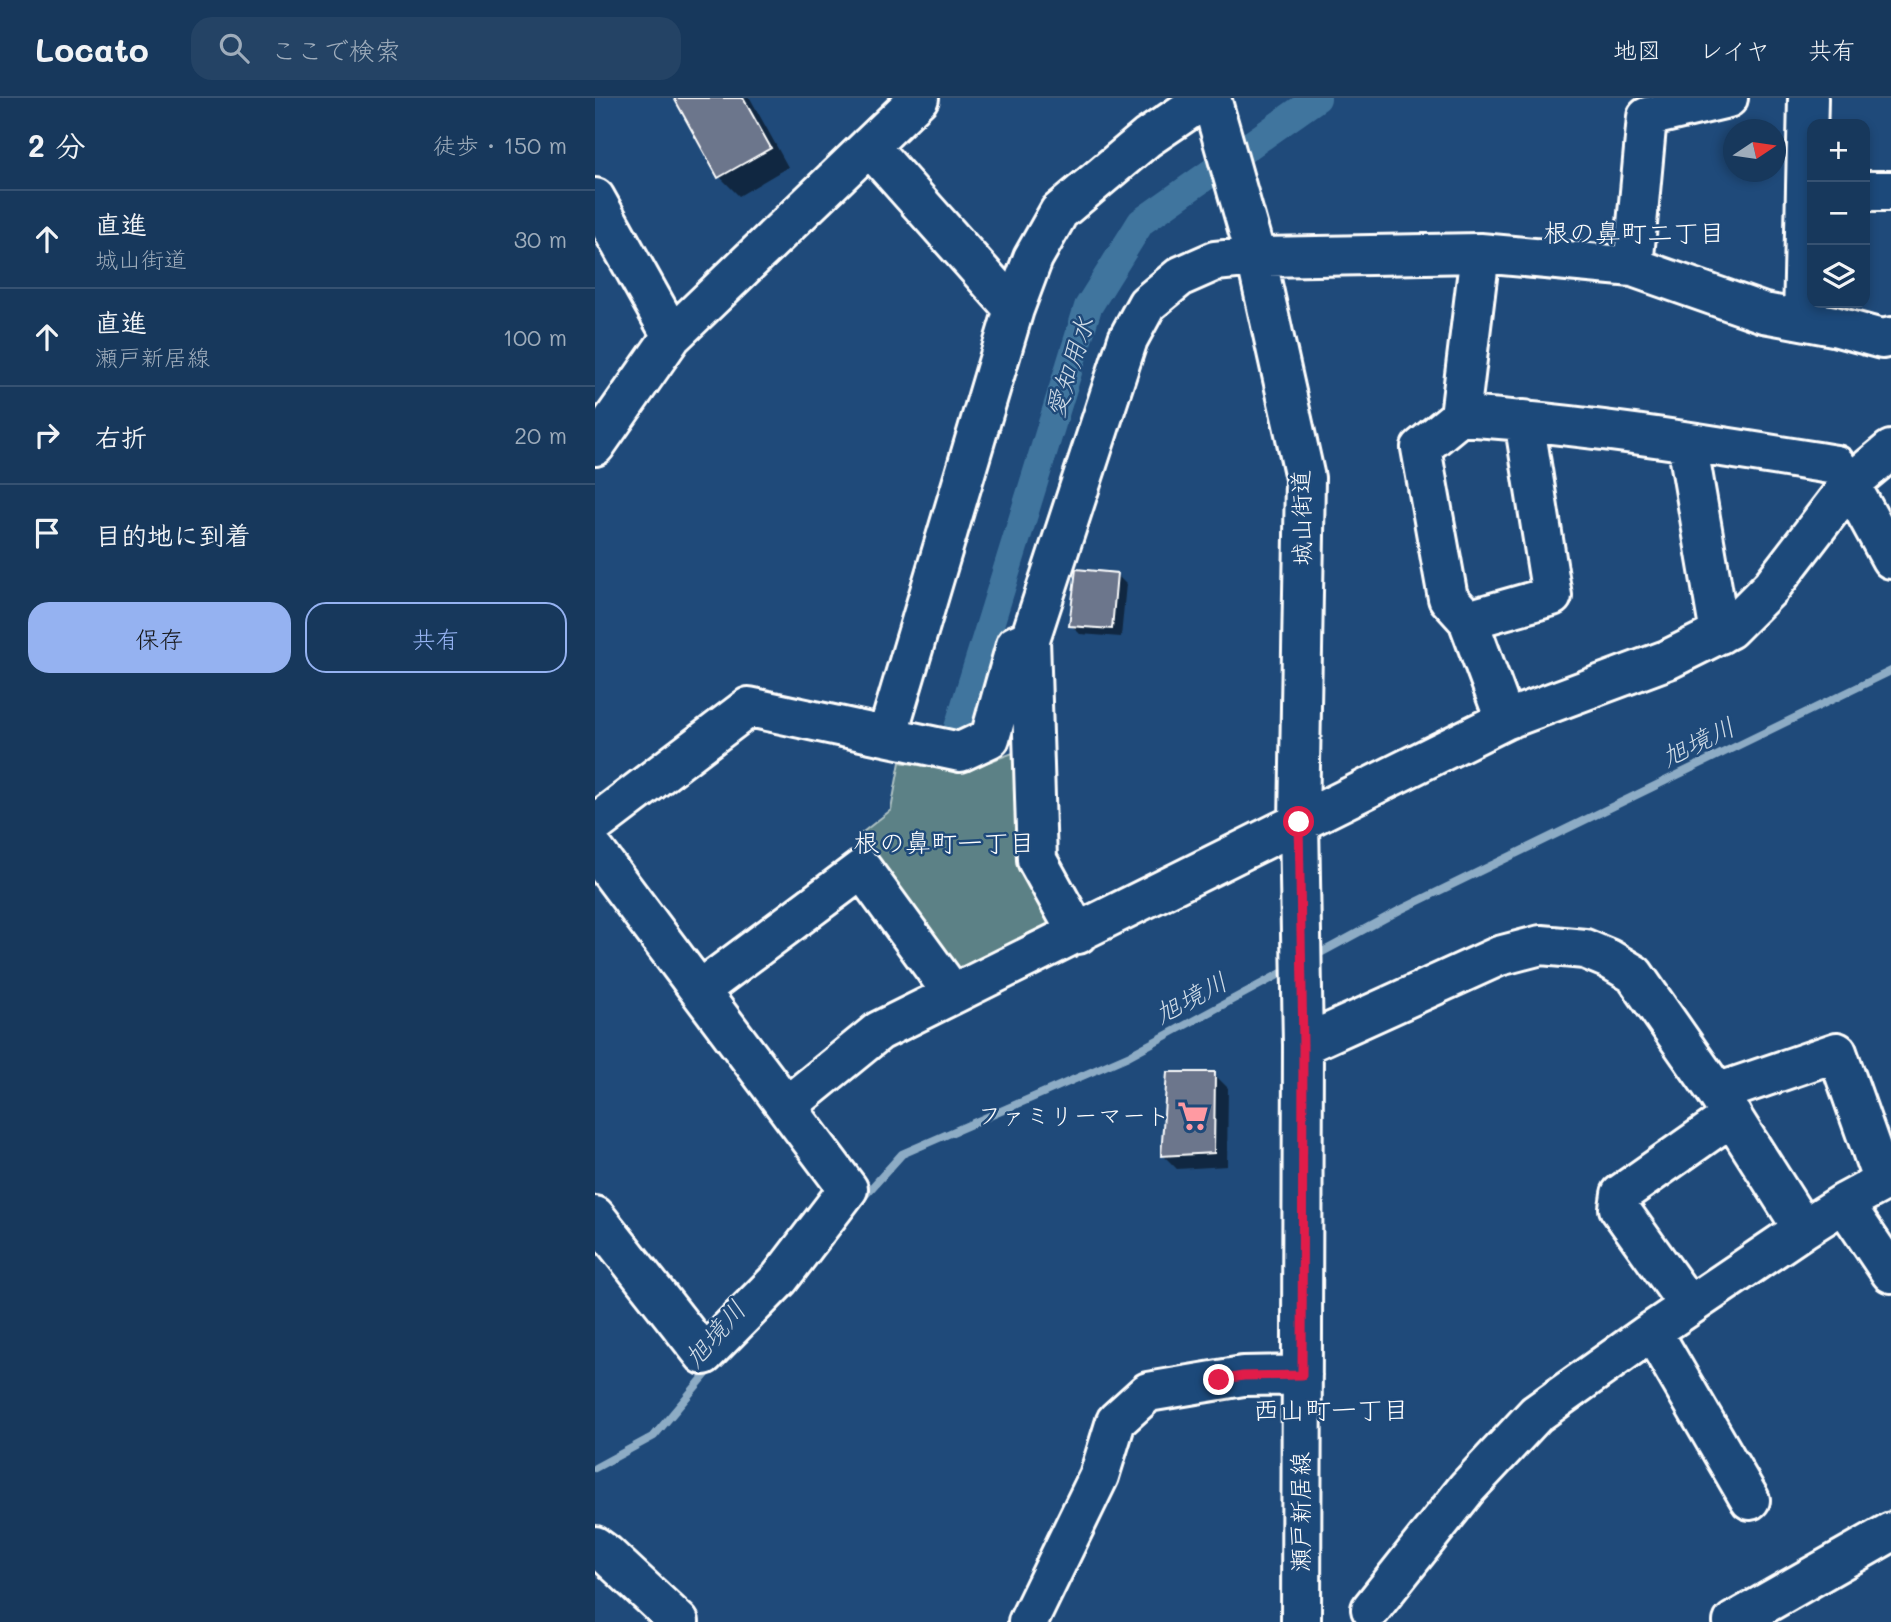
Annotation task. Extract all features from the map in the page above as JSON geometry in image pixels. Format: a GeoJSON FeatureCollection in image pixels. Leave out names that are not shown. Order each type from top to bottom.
{"type":"FeatureCollection","features":[{"type":"Feature","properties":{"kind":"street"},"geometry":{"type":"LineString","coordinates":[[595,446],[672,335],[919,98]]}},
{"type":"Feature","properties":{"kind":"street"},"geometry":{"type":"LineString","coordinates":[[1633,267],[1647,117],[1728,98]]}},
{"type":"Feature","properties":{"kind":"street"},"geometry":{"type":"LineString","coordinates":[[1808,98],[1809,182]]}},
{"type":"Feature","properties":{"kind":"street"},"geometry":{"type":"LineString","coordinates":[[887,736],[1014,309],[1033,258],[1059,212],[1147,138],[1211,105]]}},
{"type":"Feature","properties":{"kind":"street","name":"城山街道"},"geometry":{"type":"LineString","coordinates":[[1211,105],[1257,257],[1305,478],[1299,822],[1301,965]]}},
{"type":"Feature","properties":{"kind":"street"},"geometry":{"type":"LineString","coordinates":[[869,146],[1014,309]]}},
{"type":"Feature","properties":{"kind":"street"},"geometry":{"type":"LineString","coordinates":[[1870,191],[1891,191]]}},
{"type":"Feature","properties":{"kind":"street"},"geometry":{"type":"LineString","coordinates":[[595,198],[672,335]]}},
{"type":"Feature","properties":{"kind":"street"},"geometry":{"type":"LineString","coordinates":[[1803,320],[1807,234]]}},
{"type":"Feature","properties":{"kind":"street"},"geometry":{"type":"LineString","coordinates":[[1480,253],[1460,416],[1421,449],[1448,598],[1468,620],[1505,720]]}},
{"type":"Feature","properties":{"kind":"street"},"geometry":{"type":"LineString","coordinates":[[1078,934],[1037,860],[1030,639],[1128,339],[1147,304],[1181,276],[1215,261],[1257,257],[1480,253],[1633,267],[1764,313],[1882,338],[1891,337]]}},
{"type":"Feature","properties":{"kind":"street"},"geometry":{"type":"LineString","coordinates":[[1460,416],[1524,420],[1836,465],[1850,484],[1890,554]]}},
{"type":"Feature","properties":{"kind":"street"},"geometry":{"type":"LineString","coordinates":[[1468,620],[1552,596],[1524,420]]}},
{"type":"Feature","properties":{"kind":"street"},"geometry":{"type":"LineString","coordinates":[[1688,442],[1720,634]]}},
{"type":"Feature","properties":{"kind":"street"},"geometry":{"type":"LineString","coordinates":[[787,1106],[879,1031],[1505,720],[1669,659],[1729,629],[1771,587],[1850,484],[1891,450]]}},
{"type":"Feature","properties":{"kind":"street"},"geometry":{"type":"LineString","coordinates":[[595,824],[749,707],[960,751],[990,738],[1016,645],[1030,639]]}},
{"type":"Feature","properties":{"kind":"street"},"geometry":{"type":"LineString","coordinates":[[595,851],[848,1189],[780,1278],[704,1355],[595,1216]]}},
{"type":"Feature","properties":{"kind":"street"},"geometry":{"type":"LineString","coordinates":[[700,990],[862,869],[953,994]]}},
{"type":"Feature","properties":{"kind":"street"},"geometry":{"type":"LineString","coordinates":[[1303,1045],[1499,956],[1541,946],[1585,949],[1634,974],[1724,1105],[1803,1229]]}},
{"type":"Feature","properties":{"kind":"street","name":"瀬戸新居線"},"geometry":{"type":"LineString","coordinates":[[1301,965],[1301,1622]]}},
{"type":"Feature","properties":{"kind":"street"},"geometry":{"type":"LineString","coordinates":[[1371,1609],[1467,1488],[1536,1414],[1652,1331],[1803,1229],[1844,1202],[1887,1181],[1837,1052],[1724,1105],[1621,1194],[1619,1208],[1689,1306]]}},
{"type":"Feature","properties":{"kind":"street"},"geometry":{"type":"LineString","coordinates":[[1844,1202],[1891,1272]]}},
{"type":"Feature","properties":{"kind":"street"},"geometry":{"type":"LineString","coordinates":[[1652,1331],[1750,1500]]}},
{"type":"Feature","properties":{"kind":"street"},"geometry":{"type":"LineString","coordinates":[[1028,1622],[1099,1476],[1116,1421],[1148,1392],[1243,1376],[1302,1375]]}},
{"type":"Feature","properties":{"kind":"street"},"geometry":{"type":"LineString","coordinates":[[1749,1618],[1891,1532]]}},
{"type":"Feature","properties":{"kind":"street"},"geometry":{"type":"LineString","coordinates":[[599,1557],[679,1622]]}},
{"type":"Feature","properties":{"kind":"green space"},"geometry":{"type":"Polygon","coordinates":[[[1021,750],[1064,929],[961,985],[858,836],[891,810],[900,762],[961,772],[1021,750]]]}},
{"type":"Feature","properties":{"kind":"building"},"geometry":{"type":"Polygon","coordinates":[[[674,98],[743,98],[771,148],[718,178],[674,98]]]}},
{"type":"Feature","properties":{"kind":"building"},"geometry":{"type":"Polygon","coordinates":[[[1076,569],[1117,573],[1112,629],[1069,626],[1076,569]]]}},
{"type":"Feature","properties":{"kind":"building"},"geometry":{"type":"Polygon","coordinates":[[[1167,1072],[1215,1072],[1214,1153],[1161,1156],[1167,1072]]]}},
{"type":"Feature","properties":{"kind":"waterway","name":"愛知用水"},"geometry":{"type":"LineString","coordinates":[[958,728],[1088,307],[1141,222],[1317,98]]}},
{"type":"Feature","properties":{"kind":"waterway","name":"旭境川"},"geometry":{"type":"LineString","coordinates":[[1313,957],[1400,910],[1891,671]]}},
{"type":"Feature","properties":{"kind":"waterway","name":"旭境川"},"geometry":{"type":"LineString","coordinates":[[859,1202],[902,1154],[1128,1056],[1289,969]]}},
{"type":"Feature","properties":{"kind":"waterway","name":"旭境川"},"geometry":{"type":"LineString","coordinates":[[595,1468],[654,1436],[713,1366]]}},
{"type":"Feature","properties":{"kind":"place","name":"ファミリーマート"},"geometry":{"type":"Point","coordinates":[1193,1116]}},
{"type":"Feature","properties":{"kind":"district","name":"根の鼻町二丁目"},"geometry":{"type":"Point","coordinates":[1634,233]}},
{"type":"Feature","properties":{"kind":"district","name":"根の鼻町一丁目"},"geometry":{"type":"Point","coordinates":[944,843]}},
{"type":"Feature","properties":{"kind":"district","name":"西山町一丁目"},"geometry":{"type":"Point","coordinates":[1331,1410]}},
{"type":"Feature","properties":{"kind":"route"},"geometry":{"type":"LineString","coordinates":[[1219,1380],[1243,1376],[1302,1375],[1303,1045],[1299,822]]}}]}
